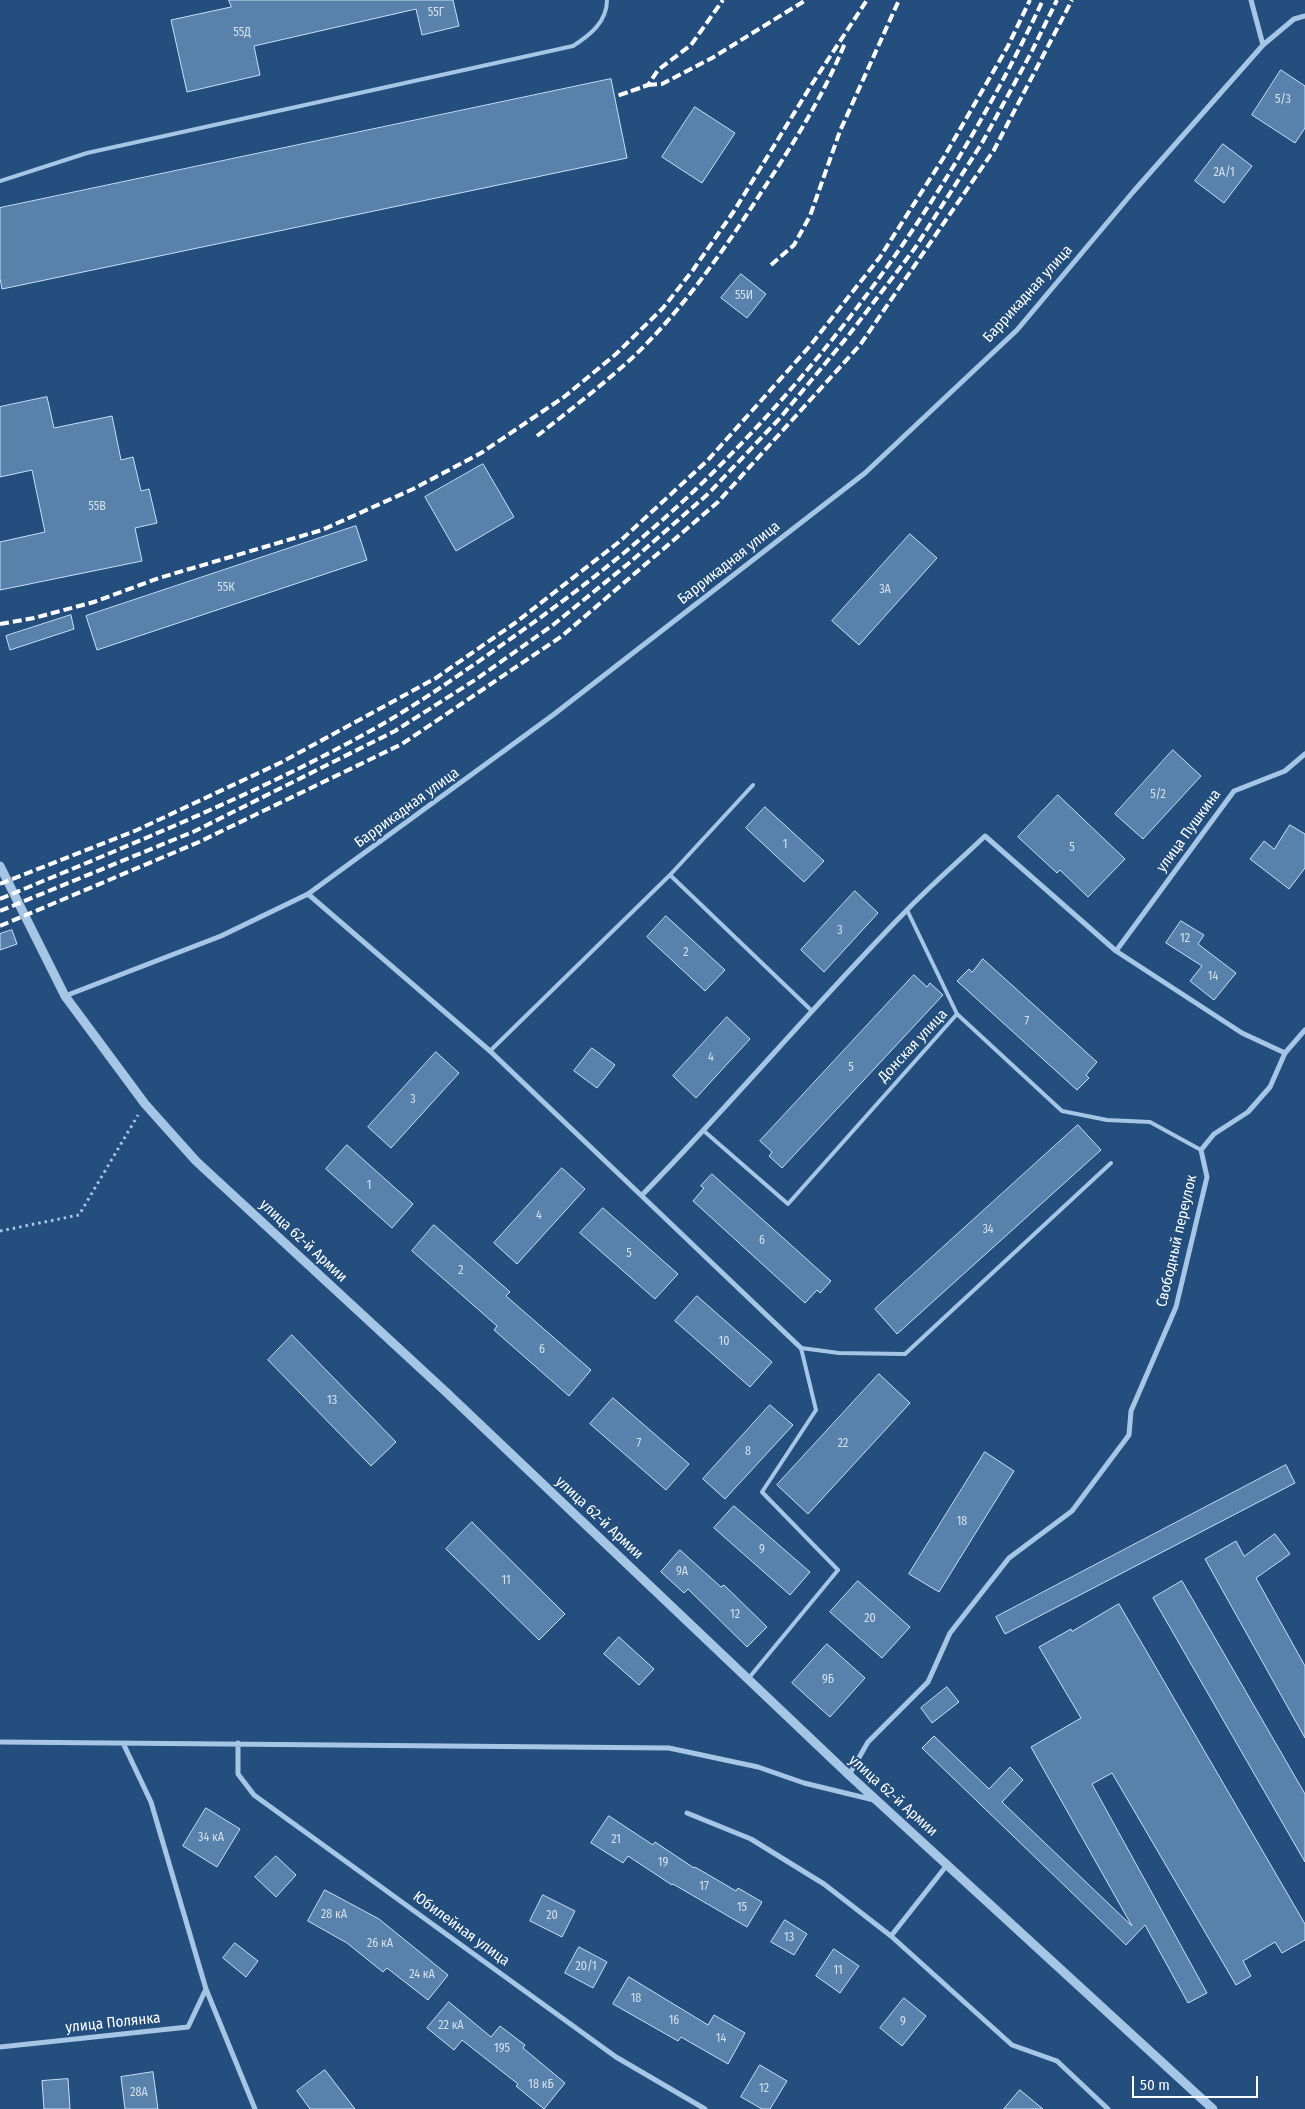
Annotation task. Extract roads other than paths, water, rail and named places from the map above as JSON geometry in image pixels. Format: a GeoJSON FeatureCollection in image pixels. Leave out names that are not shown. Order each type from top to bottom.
{"type":"FeatureCollection","features":[{"type":"Feature","properties":{"kind":"street"},"geometry":{"type":"LineString","coordinates":[[1251,0],[1263,45]]}},
{"type":"Feature","properties":{"kind":"street","name":"Баррикадная улица"},"geometry":{"type":"LineString","coordinates":[[65,996],[221,936],[308,894],[553,715],[866,473],[1017,330],[1133,192],[1263,45],[1294,19],[1305,16]]}},
{"type":"Feature","properties":{"kind":"street","name":"улица Пушкина"},"geometry":{"type":"LineString","coordinates":[[1116,951],[1234,791],[1285,771],[1305,754]]}},
{"type":"Feature","properties":{"kind":"street"},"geometry":{"type":"LineString","coordinates":[[642,1195],[704,1131],[812,1011],[907,910],[986,836],[1116,951],[1242,1033],[1285,1053]]}},
{"type":"Feature","properties":{"kind":"street","name":"улица 62-й Армии"},"geometry":{"type":"LineString","coordinates":[[0,866],[65,996],[145,1104],[196,1161],[446,1392],[848,1774],[1213,2109]]}},
{"type":"Feature","properties":{"kind":"street"},"geometry":{"type":"LineString","coordinates":[[308,894],[490,1051],[801,1348]]}},
{"type":"Feature","properties":{"kind":"street"},"geometry":{"type":"LineString","coordinates":[[1201,1150],[1214,1134],[1248,1112],[1270,1087],[1285,1053],[1305,1030]]}},
{"type":"Feature","properties":{"kind":"street","name":"Свободный переулок"},"geometry":{"type":"LineString","coordinates":[[848,1774],[868,1742],[928,1682],[950,1633],[1009,1558],[1072,1511],[1129,1436],[1131,1410],[1176,1307],[1207,1177],[1201,1150]]}},
{"type":"Feature","properties":{"kind":"street"},"geometry":{"type":"LineString","coordinates":[[0,1742],[669,1748],[758,1767],[804,1783],[879,1801]]}},
{"type":"Feature","properties":{"kind":"street"},"geometry":{"type":"LineString","coordinates":[[124,1743],[151,1802],[206,1990],[255,2109]]}},
{"type":"Feature","properties":{"kind":"street","name":"Юбилейная улица"},"geometry":{"type":"LineString","coordinates":[[238,1743],[238,1774],[254,1795],[616,2057],[705,2109]]}},
{"type":"Feature","properties":{"kind":"street"},"geometry":{"type":"LineString","coordinates":[[687,1813],[759,1844],[824,1884],[890,1936],[1012,2045],[1057,2061],[1108,2109]]}},
{"type":"Feature","properties":{"kind":"street"},"geometry":{"type":"LineString","coordinates":[[890,1936],[947,1864]]}},
{"type":"Feature","properties":{"kind":"street","name":"улица Полянка"},"geometry":{"type":"LineString","coordinates":[[0,2047],[188,2027],[206,1990]]}},
{"type":"Feature","properties":{"kind":"lane"},"geometry":{"type":"LineString","coordinates":[[0,181],[87,153],[573,46],[594,31],[607,10],[607,0]]}},
{"type":"Feature","properties":{"kind":"lane"},"geometry":{"type":"LineString","coordinates":[[490,1051],[670,875],[752,785]]}},
{"type":"Feature","properties":{"kind":"lane"},"geometry":{"type":"LineString","coordinates":[[670,875],[812,1011]]}},
{"type":"Feature","properties":{"kind":"lane"},"geometry":{"type":"LineString","coordinates":[[907,910],[956,1014]]}},
{"type":"Feature","properties":{"kind":"lane","name":"Донская улица"},"geometry":{"type":"LineString","coordinates":[[704,1131],[788,1204],[956,1014],[1062,1111],[1107,1120],[1150,1122],[1201,1150]]}},
{"type":"Feature","properties":{"kind":"lane"},"geometry":{"type":"LineString","coordinates":[[748,1679],[838,1570],[762,1492],[816,1410],[801,1348],[839,1353],[905,1354],[1112,1163]]}},
{"type":"Feature","properties":{"kind":"railway"},"geometry":{"type":"LineString","coordinates":[[640,88],[617,96],[648,85],[658,70],[691,45],[723,0]]}},
{"type":"Feature","properties":{"kind":"railway"},"geometry":{"type":"LineString","coordinates":[[648,85],[662,84],[712,58],[806,0]]}},
{"type":"Feature","properties":{"kind":"railway"},"geometry":{"type":"LineString","coordinates":[[0,624],[34,618],[94,602],[159,578],[322,530],[413,489],[481,453],[564,397],[616,354],[663,308],[693,270],[734,211],[812,84],[867,0]]}},
{"type":"Feature","properties":{"kind":"railway"},"geometry":{"type":"LineString","coordinates":[[771,265],[794,245],[810,216],[840,131],[899,0]]}},
{"type":"Feature","properties":{"kind":"railway"},"geometry":{"type":"LineString","coordinates":[[0,884],[137,830],[282,762],[436,678],[515,623],[619,542],[708,460],[809,347],[880,257],[944,157],[1008,46],[1030,0]]}},
{"type":"Feature","properties":{"kind":"railway"},"geometry":{"type":"LineString","coordinates":[[0,899],[245,794],[341,747],[388,721],[448,683],[531,625],[650,531],[695,490],[748,437],[798,381],[846,322],[934,198],[973,134],[1010,67],[1043,0]]}},
{"type":"Feature","properties":{"kind":"railway"},"geometry":{"type":"LineString","coordinates":[[0,911],[195,831],[395,731],[478,678],[553,625],[629,563],[709,493],[780,418],[848,336],[915,248],[982,143],[1031,53],[1057,0]]}},
{"type":"Feature","properties":{"kind":"railway"},"geometry":{"type":"LineString","coordinates":[[0,926],[199,842],[402,744],[562,636],[718,502],[860,345],[994,150],[1072,0]]}},
{"type":"Feature","properties":{"kind":"railway"},"geometry":{"type":"LineString","coordinates":[[537,436],[597,389],[631,359],[670,319],[688,297],[737,229],[789,149],[819,97],[845,43]]}}]}
